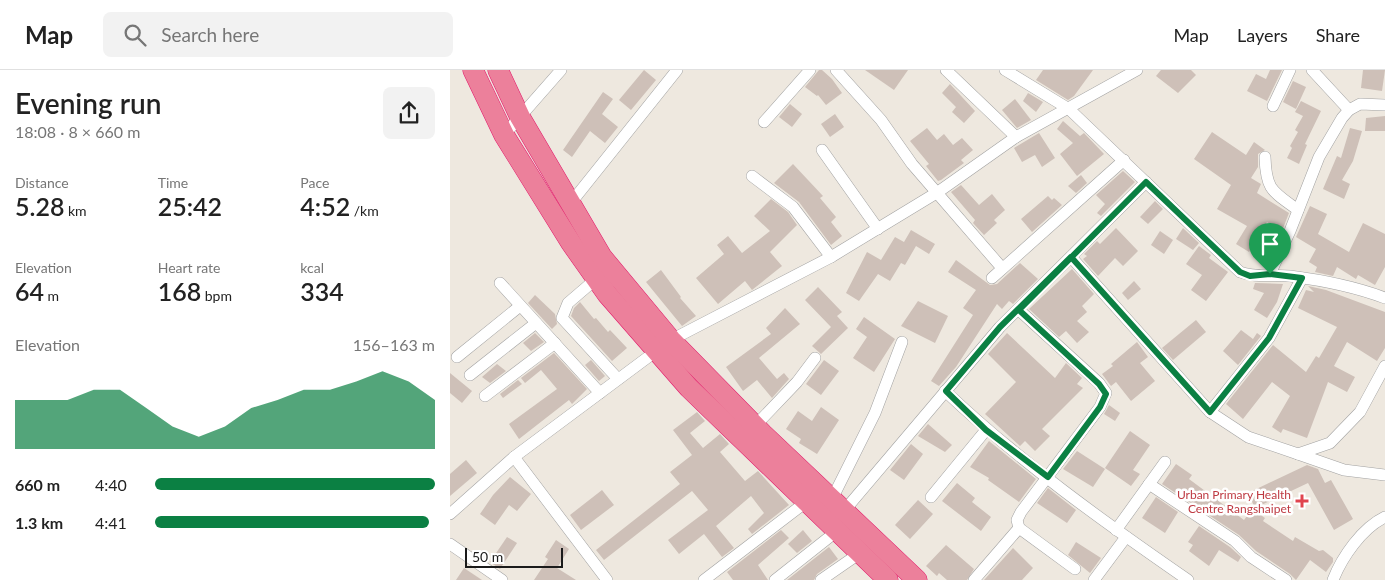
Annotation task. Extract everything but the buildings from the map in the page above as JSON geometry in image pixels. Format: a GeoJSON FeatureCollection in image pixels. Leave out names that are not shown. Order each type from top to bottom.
{"type":"FeatureCollection","features":[{"type":"Feature","properties":{"kind":"highway"},"geometry":{"type":"LineString","coordinates":[[472,70],[504,134],[571,243],[596,279],[664,345],[755,426],[917,580]]}},
{"type":"Feature","properties":{"kind":"highway"},"geometry":{"type":"LineString","coordinates":[[498,70],[520,117],[570,204],[602,257],[664,345],[689,388],[888,580]]}},
{"type":"Feature","properties":{"kind":"street"},"geometry":{"type":"LineString","coordinates":[[504,134],[560,70]]}},
{"type":"Feature","properties":{"kind":"street"},"geometry":{"type":"LineString","coordinates":[[570,204],[677,70]]}},
{"type":"Feature","properties":{"kind":"street"},"geometry":{"type":"LineString","coordinates":[[764,122],[810,70]]}},
{"type":"Feature","properties":{"kind":"street"},"geometry":{"type":"LineString","coordinates":[[836,70],[881,120],[912,164],[1002,268]]}},
{"type":"Feature","properties":{"kind":"street"},"geometry":{"type":"LineString","coordinates":[[946,70],[1016,137]]}},
{"type":"Feature","properties":{"kind":"street"},"geometry":{"type":"LineString","coordinates":[[1005,70],[1069,109],[1240,272],[1250,276],[1270,274],[1302,278],[1385,298]]}},
{"type":"Feature","properties":{"kind":"street"},"geometry":{"type":"LineString","coordinates":[[1273,106],[1290,70]]}},
{"type":"Feature","properties":{"kind":"street"},"geometry":{"type":"LineString","coordinates":[[1312,70],[1349,110]]}},
{"type":"Feature","properties":{"kind":"street"},"geometry":{"type":"LineString","coordinates":[[450,513],[514,457],[664,345],[832,256],[938,192],[1016,137],[1069,109],[1130,72]]}},
{"type":"Feature","properties":{"kind":"street"},"geometry":{"type":"LineString","coordinates":[[1270,274],[1319,157],[1342,118],[1349,110],[1360,104],[1385,104]]}},
{"type":"Feature","properties":{"kind":"street"},"geometry":{"type":"LineString","coordinates":[[822,150],[878,229]]}},
{"type":"Feature","properties":{"kind":"street"},"geometry":{"type":"LineString","coordinates":[[1266,157],[1266,178],[1269,185],[1274,192],[1298,210]]}},
{"type":"Feature","properties":{"kind":"street"},"geometry":{"type":"LineString","coordinates":[[992,278],[1124,160]]}},
{"type":"Feature","properties":{"kind":"street"},"geometry":{"type":"LineString","coordinates":[[752,176],[793,207],[832,256]]}},
{"type":"Feature","properties":{"kind":"street"},"geometry":{"type":"LineString","coordinates":[[838,505],[946,391],[1000,327],[1146,182]]}},
{"type":"Feature","properties":{"kind":"street"},"geometry":{"type":"LineString","coordinates":[[1071,257],[1210,412],[1248,437],[1344,470],[1385,475]]}},
{"type":"Feature","properties":{"kind":"street"},"geometry":{"type":"LineString","coordinates":[[1210,412],[1269,338],[1302,278]]}},
{"type":"Feature","properties":{"kind":"street"},"geometry":{"type":"LineString","coordinates":[[596,279],[568,303],[562,318],[618,379]]}},
{"type":"Feature","properties":{"kind":"street"},"geometry":{"type":"LineString","coordinates":[[500,283],[600,392]]}},
{"type":"Feature","properties":{"kind":"street"},"geometry":{"type":"LineString","coordinates":[[457,357],[520,306]]}},
{"type":"Feature","properties":{"kind":"street"},"geometry":{"type":"LineString","coordinates":[[1019,310],[1099,384],[1106,394],[1100,407],[1020,512],[1017,520],[1019,528],[1075,569]]}},
{"type":"Feature","properties":{"kind":"street"},"geometry":{"type":"LineString","coordinates":[[470,375],[536,324]]}},
{"type":"Feature","properties":{"kind":"street"},"geometry":{"type":"LineString","coordinates":[[838,505],[902,342]]}},
{"type":"Feature","properties":{"kind":"street"},"geometry":{"type":"LineString","coordinates":[[485,396],[555,343]]}},
{"type":"Feature","properties":{"kind":"street"},"geometry":{"type":"LineString","coordinates":[[755,426],[797,382],[815,358]]}},
{"type":"Feature","properties":{"kind":"street"},"geometry":{"type":"LineString","coordinates":[[1298,454],[1330,443],[1360,412],[1385,366]]}},
{"type":"Feature","properties":{"kind":"street"},"geometry":{"type":"LineString","coordinates":[[946,391],[986,430],[1121,534],[1188,580]]}},
{"type":"Feature","properties":{"kind":"street"},"geometry":{"type":"LineString","coordinates":[[931,497],[986,430]]}},
{"type":"Feature","properties":{"kind":"street"},"geometry":{"type":"LineString","coordinates":[[514,457],[607,580]]}},
{"type":"Feature","properties":{"kind":"street"},"geometry":{"type":"LineString","coordinates":[[1094,580],[1149,484],[1165,462]]}},
{"type":"Feature","properties":{"kind":"street"},"geometry":{"type":"LineString","coordinates":[[1149,484],[1235,541],[1251,557],[1286,580]]}},
{"type":"Feature","properties":{"kind":"street"},"geometry":{"type":"LineString","coordinates":[[704,580],[806,502]]}},
{"type":"Feature","properties":{"kind":"street"},"geometry":{"type":"LineString","coordinates":[[1333,580],[1348,552],[1375,522],[1385,517]]}},
{"type":"Feature","properties":{"kind":"street"},"geometry":{"type":"LineString","coordinates":[[974,580],[1019,528]]}},
{"type":"Feature","properties":{"kind":"street"},"geometry":{"type":"LineString","coordinates":[[774,580],[837,530]]}},
{"type":"Feature","properties":{"kind":"street"},"geometry":{"type":"LineString","coordinates":[[450,544],[502,580]]}},
{"type":"Feature","properties":{"kind":"street"},"geometry":{"type":"LineString","coordinates":[[821,580],[860,554]]}},
{"type":"Feature","properties":{"kind":"place","name":"Urban Primary Health Centre Rangshaipet"},"geometry":{"type":"Point","coordinates":[1302,501]}},
{"type":"Feature","properties":{"kind":"route"},"geometry":{"type":"LineString","coordinates":[[1270,274],[1250,276],[1240,272],[1146,182],[1071,257],[1019,310],[1099,384],[1106,394],[1100,407],[1048,477],[986,430],[946,391],[1000,327],[1071,257],[1210,412],[1269,338],[1302,278],[1270,274]]}}]}
